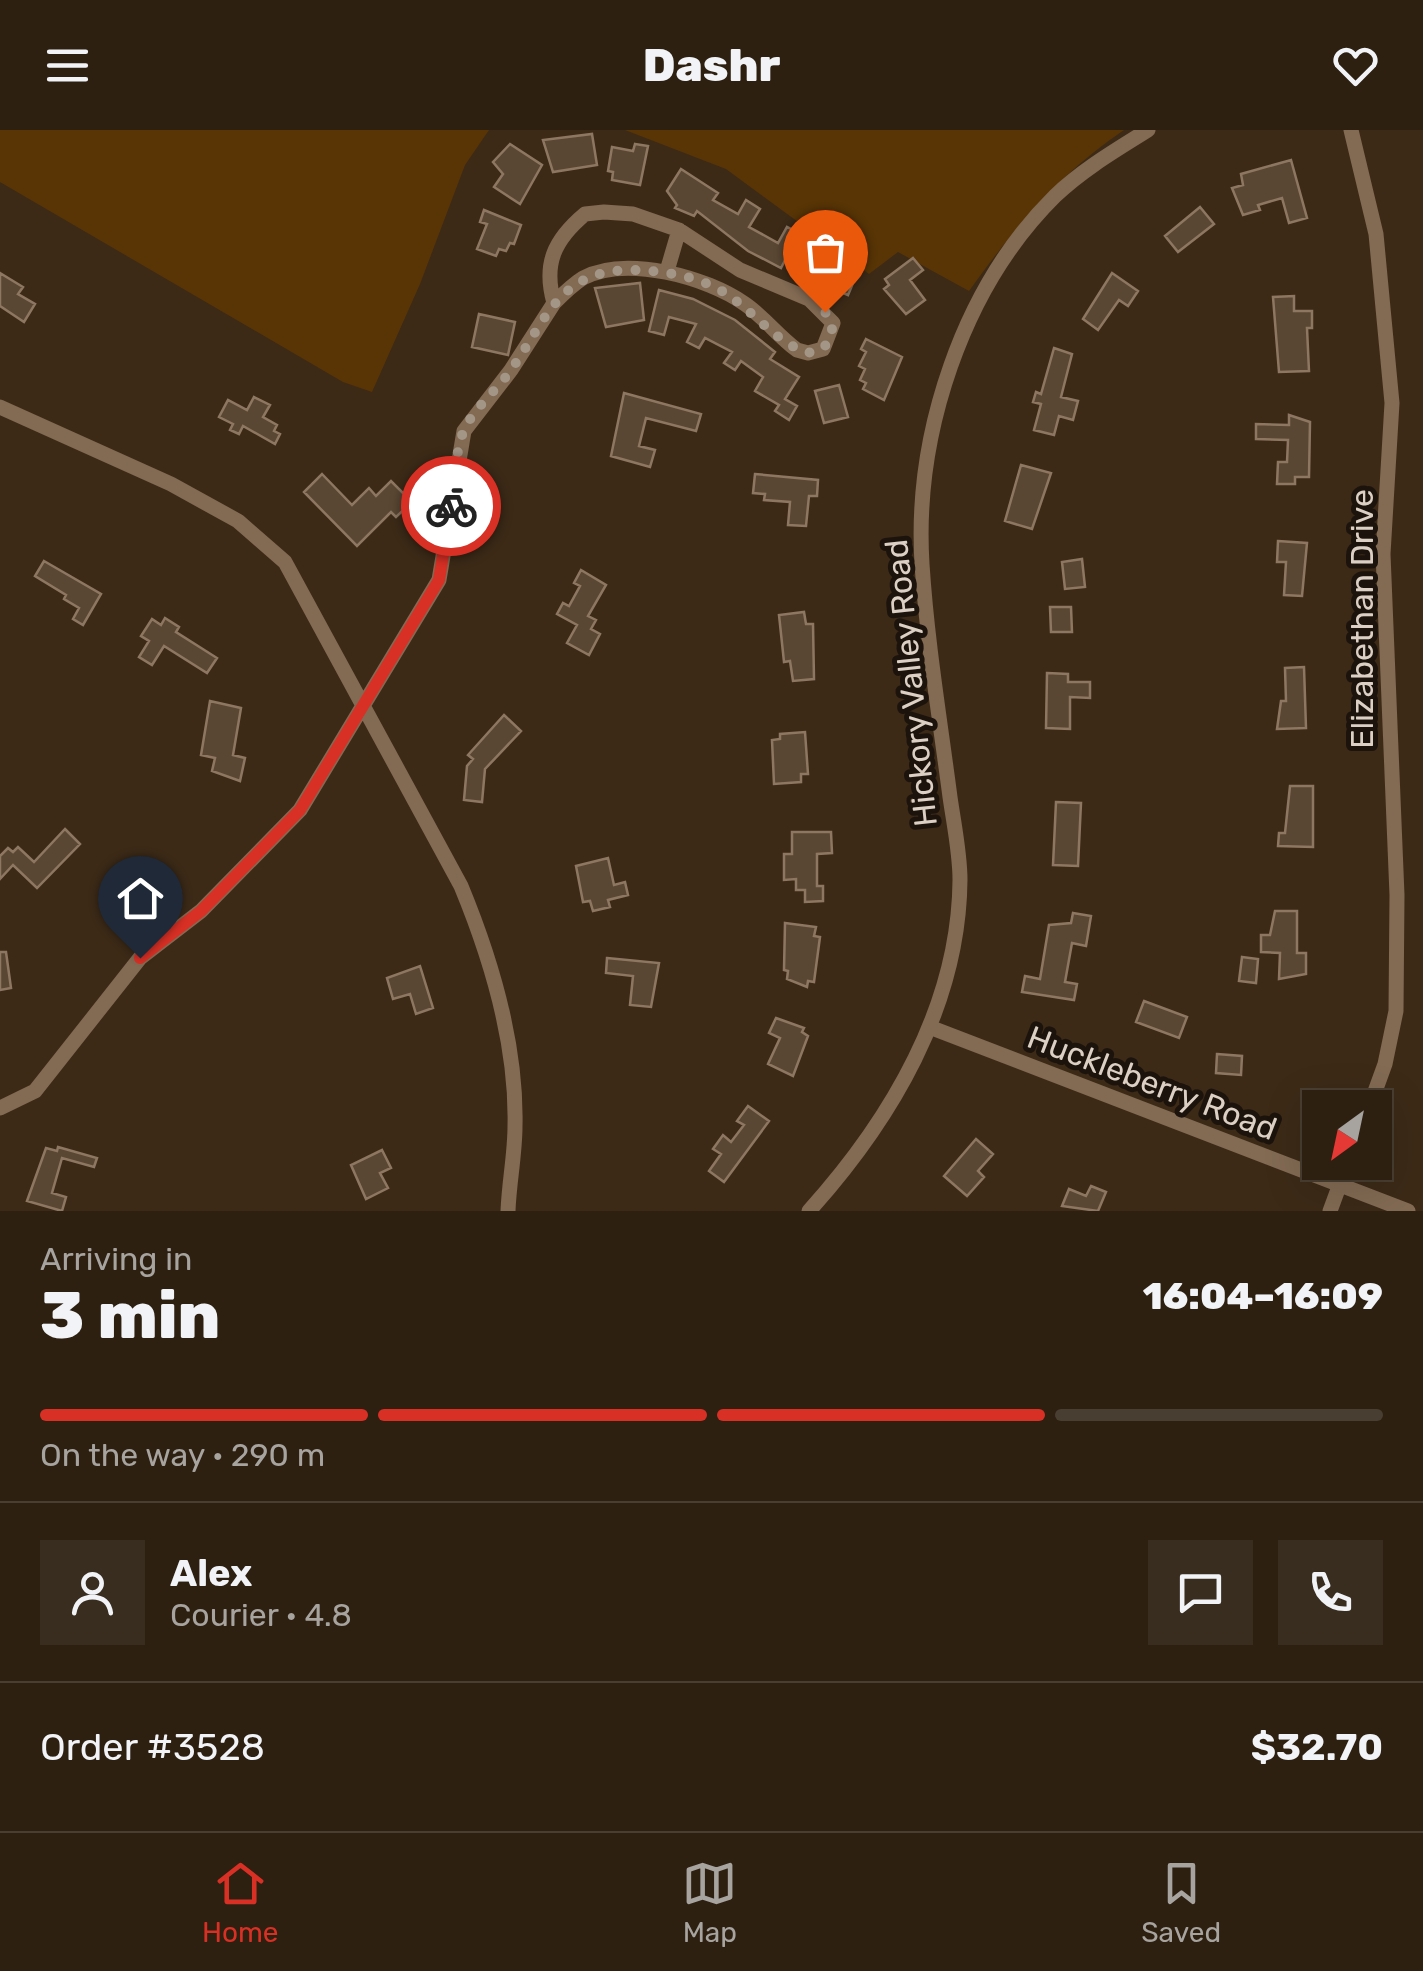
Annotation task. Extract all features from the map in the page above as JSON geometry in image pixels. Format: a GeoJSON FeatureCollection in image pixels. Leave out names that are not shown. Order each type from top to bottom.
{"type":"FeatureCollection","features":[{"type":"Feature","properties":{"kind":"street","name":"Hickory Valley Road"},"geometry":{"type":"LineString","coordinates":[[810,1211],[872,1136],[932,1028],[960,882],[922,563],[921,500],[941,403],[975,305],[1021,236],[1056,196],[1148,130]]}},
{"type":"Feature","properties":{"kind":"street","name":"Elizabethan Drive"},"geometry":{"type":"LineString","coordinates":[[1350,130],[1376,237],[1392,403],[1383,554],[1397,896],[1396,1011],[1385,1064],[1375,1090]]}},
{"type":"Feature","properties":{"kind":"street"},"geometry":{"type":"LineString","coordinates":[[0,1108],[35,1091],[140,958],[201,911],[300,810],[439,580],[464,430],[511,370],[554,304],[572,286],[604,270],[667,272],[708,284],[745,304],[798,350],[808,353],[823,349],[832,336],[833,323],[809,299],[740,270],[679,230],[633,214],[585,214],[552,250],[547,279],[554,304]]}},
{"type":"Feature","properties":{"kind":"street"},"geometry":{"type":"LineString","coordinates":[[667,272],[679,230]]}},
{"type":"Feature","properties":{"kind":"street"},"geometry":{"type":"LineString","coordinates":[[0,407],[171,484],[238,522],[285,562],[461,886],[484,942],[509,1050],[516,1124],[508,1211]]}},
{"type":"Feature","properties":{"kind":"street","name":"Huckleberry Road"},"geometry":{"type":"LineString","coordinates":[[932,1028],[1408,1211]]}},
{"type":"Feature","properties":{"kind":"street"},"geometry":{"type":"LineString","coordinates":[[1330,1211],[1341,1180]]}},
{"type":"Feature","properties":{"kind":"shaded area"},"geometry":{"type":"Polygon","coordinates":[[[0,130],[489,130],[465,165],[420,284],[372,392],[343,382],[0,182],[0,130]]]}},
{"type":"Feature","properties":{"kind":"shaded area"},"geometry":{"type":"Polygon","coordinates":[[[625,130],[1124,130],[1039,203],[969,291],[898,252],[869,274],[726,169],[625,130]]]}},
{"type":"Feature","properties":{"kind":"building"},"geometry":{"type":"Polygon","coordinates":[[[592,134],[597,165],[553,172],[543,140],[592,134]]]}},
{"type":"Feature","properties":{"kind":"building"},"geometry":{"type":"Polygon","coordinates":[[[510,144],[542,165],[520,204],[494,187],[503,174],[493,162],[510,144]]]}},
{"type":"Feature","properties":{"kind":"building"},"geometry":{"type":"Polygon","coordinates":[[[635,144],[648,146],[640,185],[612,180],[613,172],[608,171],[612,147],[633,151],[635,144]]]}},
{"type":"Feature","properties":{"kind":"building"},"geometry":{"type":"Polygon","coordinates":[[[1291,160],[1307,218],[1289,223],[1282,198],[1258,205],[1260,210],[1243,215],[1232,188],[1243,185],[1241,174],[1291,160]]]}},
{"type":"Feature","properties":{"kind":"building"},"geometry":{"type":"Polygon","coordinates":[[[681,169],[718,193],[713,200],[738,214],[746,200],[760,209],[749,227],[778,243],[787,227],[799,233],[781,268],[748,251],[697,211],[694,216],[675,208],[677,205],[667,191],[681,169]]]}},
{"type":"Feature","properties":{"kind":"building"},"geometry":{"type":"Polygon","coordinates":[[[1200,207],[1214,224],[1178,252],[1165,236],[1200,207]]]}},
{"type":"Feature","properties":{"kind":"building"},"geometry":{"type":"Polygon","coordinates":[[[484,210],[521,225],[514,244],[510,243],[506,251],[499,249],[496,256],[477,249],[487,224],[480,222],[484,210]]]}},
{"type":"Feature","properties":{"kind":"building"},"geometry":{"type":"Polygon","coordinates":[[[808,256],[856,276],[848,295],[807,278],[809,274],[801,271],[808,256]]]}},
{"type":"Feature","properties":{"kind":"building"},"geometry":{"type":"Polygon","coordinates":[[[913,258],[923,270],[910,280],[925,300],[906,314],[884,289],[889,285],[885,279],[913,258]]]}},
{"type":"Feature","properties":{"kind":"building"},"geometry":{"type":"Polygon","coordinates":[[[0,273],[23,287],[18,294],[35,304],[24,322],[0,306],[0,273]]]}},
{"type":"Feature","properties":{"kind":"building"},"geometry":{"type":"Polygon","coordinates":[[[1112,273],[1138,291],[1128,306],[1119,300],[1098,330],[1083,319],[1112,273]]]}},
{"type":"Feature","properties":{"kind":"building"},"geometry":{"type":"Polygon","coordinates":[[[640,283],[644,320],[606,327],[595,288],[640,283]]]}},
{"type":"Feature","properties":{"kind":"building"},"geometry":{"type":"Polygon","coordinates":[[[659,290],[693,299],[735,320],[775,352],[770,359],[799,377],[785,399],[797,406],[789,420],[775,411],[779,405],[755,391],[763,377],[741,361],[735,370],[724,363],[732,352],[705,338],[699,348],[687,342],[696,324],[669,317],[664,335],[649,331],[659,290]]]}},
{"type":"Feature","properties":{"kind":"building"},"geometry":{"type":"Polygon","coordinates":[[[1294,296],[1294,311],[1312,311],[1312,328],[1307,328],[1309,371],[1279,372],[1273,297],[1294,296]]]}},
{"type":"Feature","properties":{"kind":"building"},"geometry":{"type":"Polygon","coordinates":[[[479,314],[515,322],[508,355],[472,347],[479,314]]]}},
{"type":"Feature","properties":{"kind":"building"},"geometry":{"type":"Polygon","coordinates":[[[866,339],[902,357],[884,400],[863,389],[866,383],[860,380],[865,369],[859,366],[866,352],[861,349],[866,339]]]}},
{"type":"Feature","properties":{"kind":"building"},"geometry":{"type":"Polygon","coordinates":[[[1054,348],[1072,354],[1061,397],[1078,401],[1073,420],[1059,416],[1054,435],[1034,430],[1041,404],[1033,402],[1036,392],[1041,394],[1054,348]]]}},
{"type":"Feature","properties":{"kind":"building"},"geometry":{"type":"Polygon","coordinates":[[[839,385],[848,417],[824,423],[815,391],[839,385]]]}},
{"type":"Feature","properties":{"kind":"building"},"geometry":{"type":"Polygon","coordinates":[[[624,393],[701,414],[696,431],[646,418],[639,446],[655,450],[650,467],[611,456],[624,393]]]}},
{"type":"Feature","properties":{"kind":"building"},"geometry":{"type":"Polygon","coordinates":[[[254,397],[270,405],[263,417],[277,425],[274,431],[280,434],[275,444],[243,426],[239,434],[230,430],[233,424],[219,417],[228,400],[247,410],[254,397]]]}},
{"type":"Feature","properties":{"kind":"building"},"geometry":{"type":"Polygon","coordinates":[[[1289,415],[1310,422],[1309,477],[1295,477],[1295,484],[1277,484],[1278,462],[1287,462],[1288,440],[1256,439],[1256,424],[1289,425],[1289,415]]]}},
{"type":"Feature","properties":{"kind":"building"},"geometry":{"type":"Polygon","coordinates":[[[1021,465],[1051,473],[1032,529],[1005,521],[1021,465]]]}},
{"type":"Feature","properties":{"kind":"building"},"geometry":{"type":"Polygon","coordinates":[[[322,474],[352,505],[369,488],[376,496],[391,481],[412,502],[396,517],[391,512],[357,546],[304,492],[322,474]]]}},
{"type":"Feature","properties":{"kind":"building"},"geometry":{"type":"Polygon","coordinates":[[[755,474],[818,480],[817,496],[809,496],[806,526],[788,525],[790,502],[764,500],[765,494],[753,493],[755,474]]]}},
{"type":"Feature","properties":{"kind":"building"},"geometry":{"type":"Polygon","coordinates":[[[1278,541],[1307,543],[1302,596],[1284,595],[1286,562],[1277,562],[1278,541]]]}},
{"type":"Feature","properties":{"kind":"building"},"geometry":{"type":"Polygon","coordinates":[[[1082,559],[1085,587],[1065,589],[1062,562],[1082,559]]]}},
{"type":"Feature","properties":{"kind":"building"},"geometry":{"type":"Polygon","coordinates":[[[44,561],[101,594],[83,625],[73,619],[79,608],[35,576],[44,561]]]}},
{"type":"Feature","properties":{"kind":"building"},"geometry":{"type":"Polygon","coordinates":[[[581,570],[606,585],[588,616],[596,620],[591,629],[600,634],[589,655],[567,643],[577,625],[557,614],[563,603],[569,606],[580,586],[574,583],[581,570]]]}},
{"type":"Feature","properties":{"kind":"building"},"geometry":{"type":"Polygon","coordinates":[[[1050,607],[1071,607],[1072,632],[1051,632],[1050,607]]]}},
{"type":"Feature","properties":{"kind":"building"},"geometry":{"type":"Polygon","coordinates":[[[804,612],[806,624],[813,624],[814,679],[793,681],[790,661],[784,662],[779,615],[804,612]]]}},
{"type":"Feature","properties":{"kind":"building"},"geometry":{"type":"Polygon","coordinates":[[[165,618],[179,627],[176,632],[217,658],[207,673],[164,646],[152,665],[139,657],[149,641],[141,636],[152,619],[161,625],[165,618]]]}},
{"type":"Feature","properties":{"kind":"building"},"geometry":{"type":"Polygon","coordinates":[[[1304,667],[1306,728],[1277,729],[1281,701],[1286,701],[1285,668],[1304,667]]]}},
{"type":"Feature","properties":{"kind":"building"},"geometry":{"type":"Polygon","coordinates":[[[1047,673],[1068,674],[1068,682],[1090,682],[1090,698],[1070,697],[1070,729],[1046,728],[1047,673]]]}},
{"type":"Feature","properties":{"kind":"building"},"geometry":{"type":"Polygon","coordinates":[[[210,701],[241,708],[233,755],[245,758],[240,781],[212,771],[215,758],[201,755],[210,701]]]}},
{"type":"Feature","properties":{"kind":"building"},"geometry":{"type":"Polygon","coordinates":[[[504,715],[521,731],[485,769],[482,802],[464,800],[467,766],[473,759],[468,755],[504,715]]]}},
{"type":"Feature","properties":{"kind":"building"},"geometry":{"type":"Polygon","coordinates":[[[805,732],[808,774],[801,774],[801,782],[774,784],[772,740],[780,739],[780,734],[805,732]]]}},
{"type":"Feature","properties":{"kind":"building"},"geometry":{"type":"Polygon","coordinates":[[[1290,786],[1313,786],[1313,847],[1278,846],[1279,833],[1285,833],[1290,786]]]}},
{"type":"Feature","properties":{"kind":"building"},"geometry":{"type":"Polygon","coordinates":[[[1056,802],[1081,803],[1078,866],[1053,865],[1056,802]]]}},
{"type":"Feature","properties":{"kind":"building"},"geometry":{"type":"Polygon","coordinates":[[[65,829],[80,844],[37,888],[13,865],[0,879],[0,856],[8,848],[13,852],[18,847],[34,862],[65,829]]]}},
{"type":"Feature","properties":{"kind":"building"},"geometry":{"type":"Polygon","coordinates":[[[792,832],[831,832],[832,853],[817,854],[817,886],[823,886],[823,901],[805,902],[805,890],[796,890],[796,879],[784,880],[784,854],[792,854],[792,832]]]}},
{"type":"Feature","properties":{"kind":"building"},"geometry":{"type":"Polygon","coordinates":[[[608,858],[614,885],[625,882],[628,895],[608,900],[610,907],[593,911],[590,901],[583,902],[576,866],[608,858]]]}},
{"type":"Feature","properties":{"kind":"building"},"geometry":{"type":"Polygon","coordinates":[[[1275,911],[1297,911],[1297,953],[1306,953],[1306,974],[1279,979],[1280,953],[1261,952],[1261,935],[1270,935],[1275,911]]]}},
{"type":"Feature","properties":{"kind":"building"},"geometry":{"type":"Polygon","coordinates":[[[1073,913],[1091,916],[1086,946],[1072,943],[1065,982],[1077,984],[1074,1000],[1022,992],[1025,976],[1040,979],[1049,925],[1071,923],[1073,913]]]}},
{"type":"Feature","properties":{"kind":"building"},"geometry":{"type":"Polygon","coordinates":[[[785,923],[816,927],[814,936],[820,937],[814,982],[808,981],[807,987],[787,979],[785,923]]]}},
{"type":"Feature","properties":{"kind":"building"},"geometry":{"type":"Polygon","coordinates":[[[0,952],[6,952],[11,988],[0,990],[0,952]]]}},
{"type":"Feature","properties":{"kind":"building"},"geometry":{"type":"Polygon","coordinates":[[[1242,957],[1258,959],[1256,983],[1239,981],[1242,957]]]}},
{"type":"Feature","properties":{"kind":"building"},"geometry":{"type":"Polygon","coordinates":[[[607,958],[659,963],[651,1007],[630,1005],[633,976],[606,973],[607,958]]]}},
{"type":"Feature","properties":{"kind":"building"},"geometry":{"type":"Polygon","coordinates":[[[420,966],[433,1008],[416,1014],[410,994],[393,999],[387,978],[420,966]]]}},
{"type":"Feature","properties":{"kind":"building"},"geometry":{"type":"Polygon","coordinates":[[[1144,1001],[1187,1017],[1179,1038],[1136,1022],[1144,1001]]]}},
{"type":"Feature","properties":{"kind":"building"},"geometry":{"type":"Polygon","coordinates":[[[776,1018],[804,1028],[802,1032],[808,1036],[793,1076],[768,1064],[780,1038],[769,1033],[776,1018]]]}},
{"type":"Feature","properties":{"kind":"building"},"geometry":{"type":"Polygon","coordinates":[[[1217,1054],[1242,1056],[1241,1075],[1216,1073],[1217,1054]]]}},
{"type":"Feature","properties":{"kind":"building"},"geometry":{"type":"Polygon","coordinates":[[[748,1106],[769,1121],[724,1182],[709,1171],[721,1154],[713,1149],[723,1135],[731,1142],[744,1125],[737,1121],[748,1106]]]}},
{"type":"Feature","properties":{"kind":"building"},"geometry":{"type":"Polygon","coordinates":[[[976,1139],[993,1154],[978,1171],[984,1177],[967,1196],[944,1176],[976,1139]]]}},
{"type":"Feature","properties":{"kind":"building"},"geometry":{"type":"Polygon","coordinates":[[[58,1147],[97,1158],[94,1167],[62,1158],[52,1193],[66,1197],[62,1211],[27,1201],[46,1148],[57,1151],[58,1147]]]}},
{"type":"Feature","properties":{"kind":"building"},"geometry":{"type":"Polygon","coordinates":[[[382,1150],[391,1168],[380,1173],[388,1188],[366,1199],[351,1165],[382,1150]]]}},
{"type":"Feature","properties":{"kind":"building"},"geometry":{"type":"Polygon","coordinates":[[[1091,1186],[1106,1192],[1098,1211],[1062,1206],[1069,1189],[1086,1196],[1091,1186]]]}},
{"type":"Feature","properties":{"kind":"way so far"},"geometry":{"type":"LineString","coordinates":[[451,506],[464,430],[511,370],[554,304],[585,277],[604,270],[667,272],[708,284],[745,304],[785,341],[808,353],[823,349],[832,336],[833,323],[825,312]]}},
{"type":"Feature","properties":{"kind":"route"},"geometry":{"type":"LineString","coordinates":[[140,958],[201,911],[300,810],[439,580],[451,506]]}}]}
